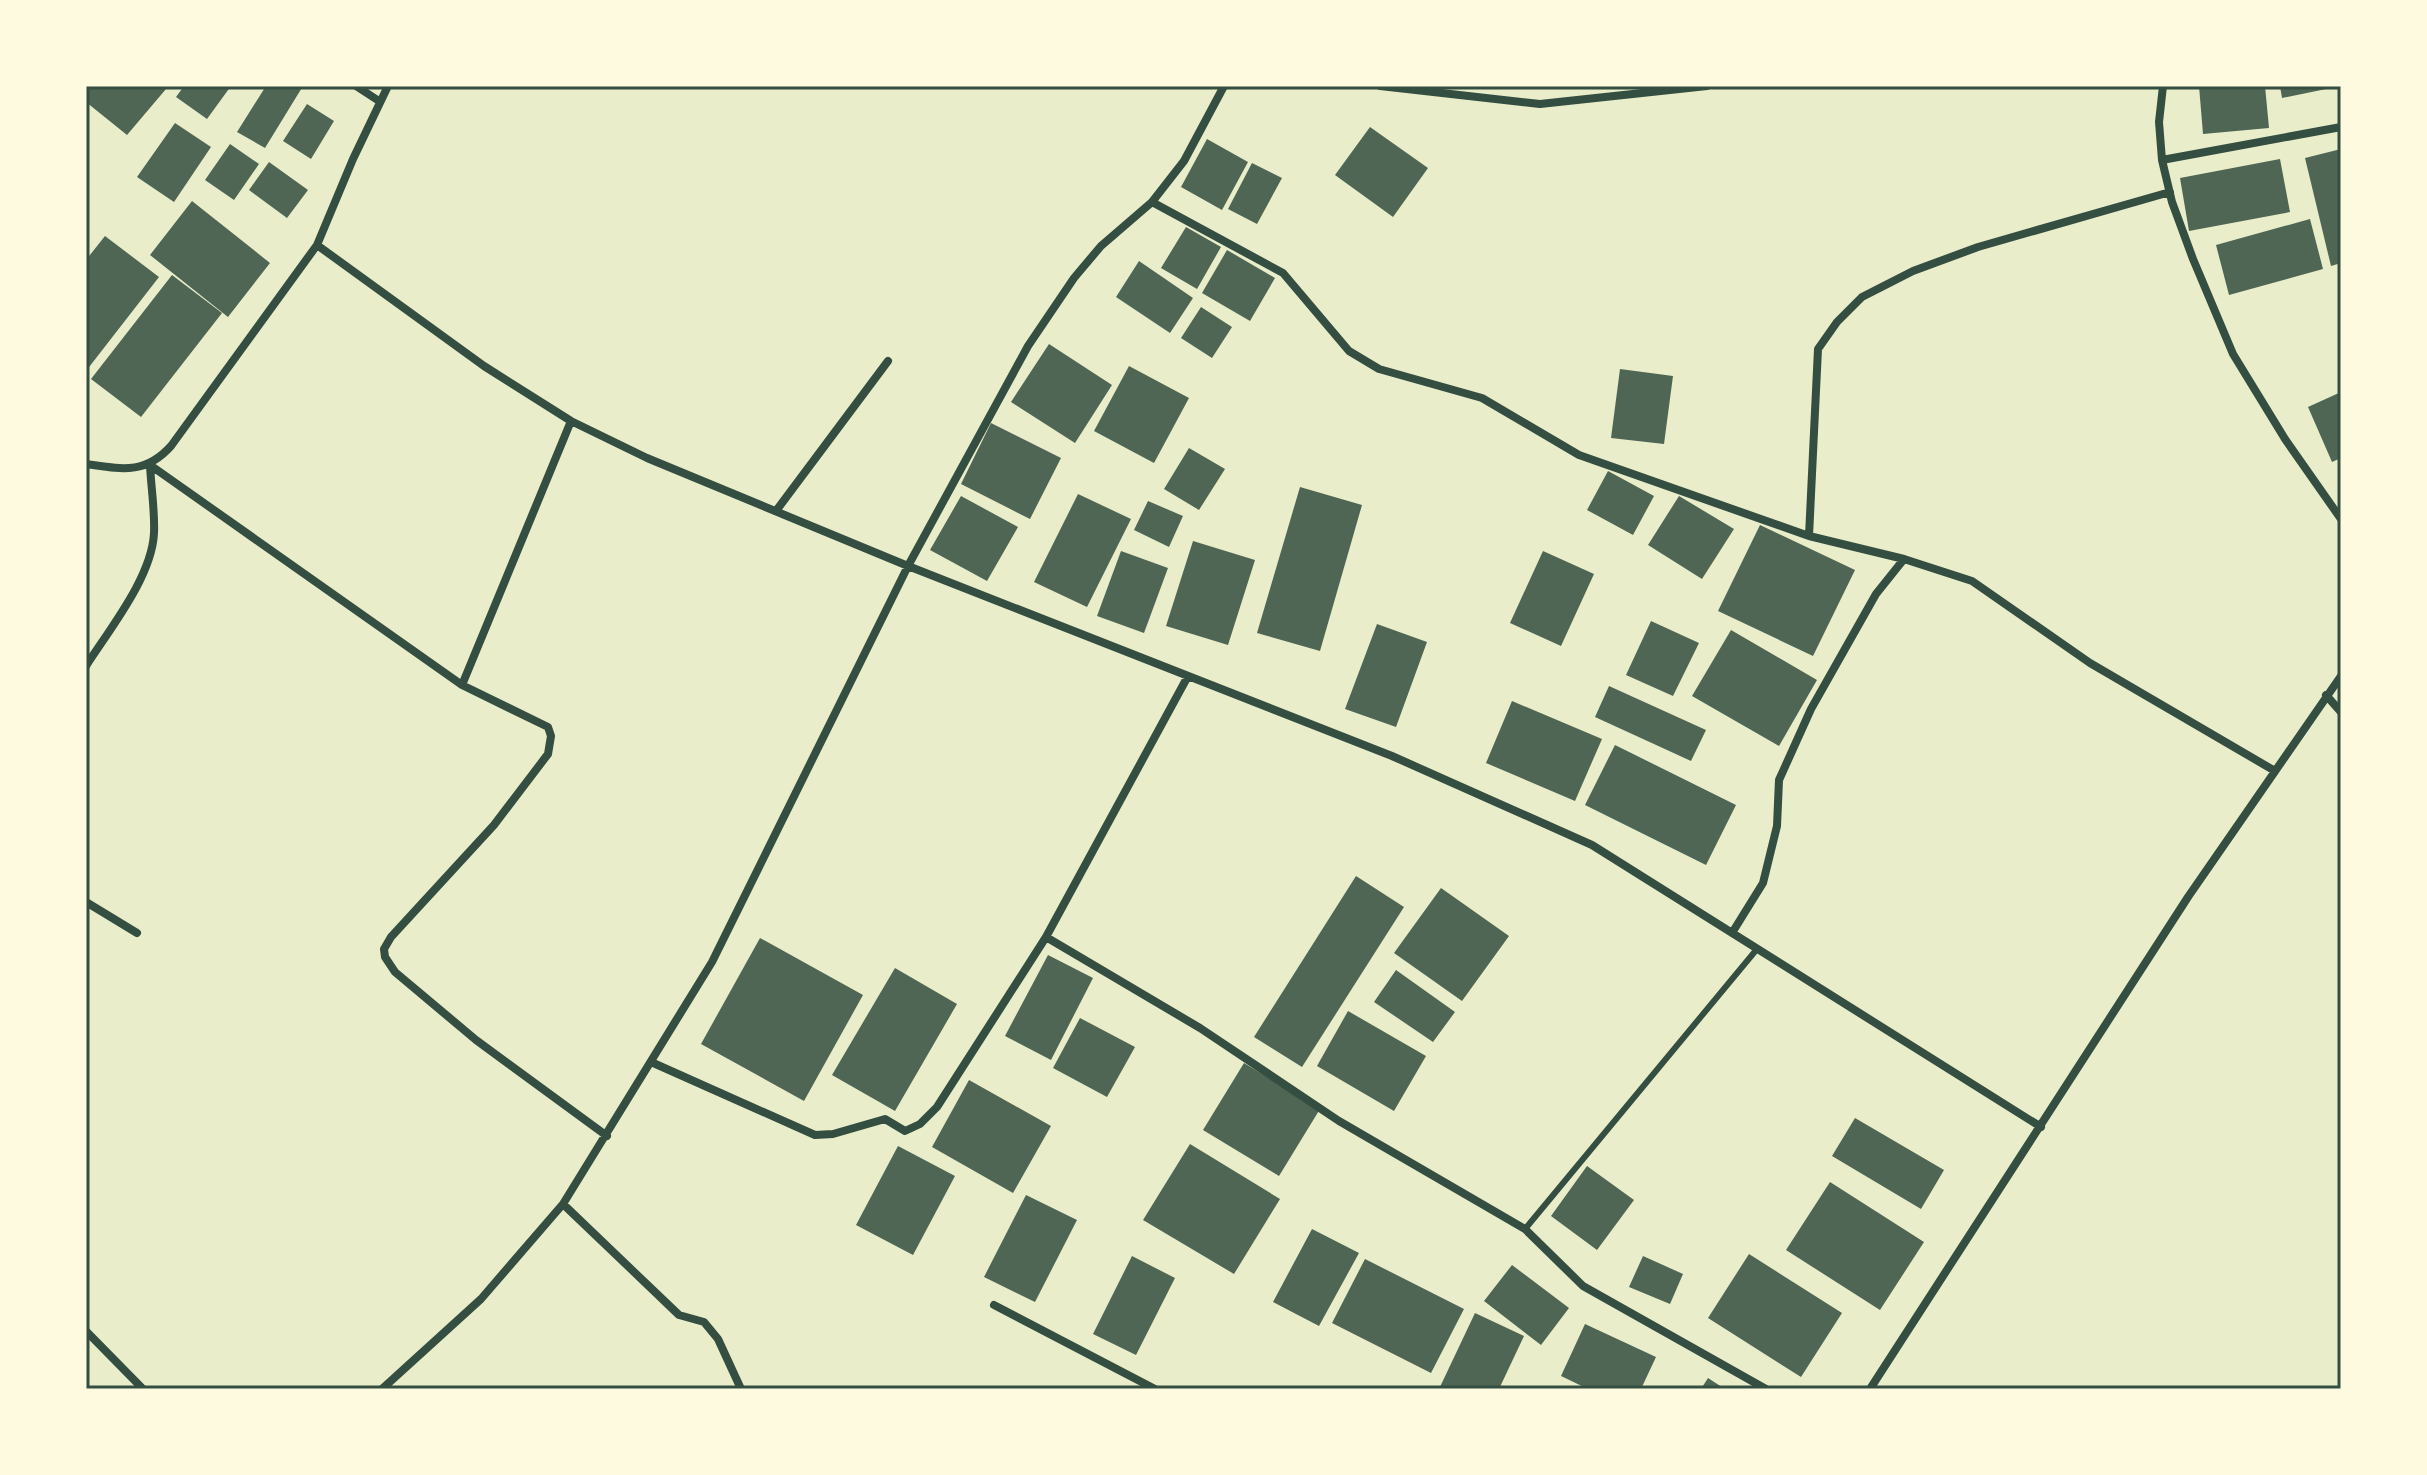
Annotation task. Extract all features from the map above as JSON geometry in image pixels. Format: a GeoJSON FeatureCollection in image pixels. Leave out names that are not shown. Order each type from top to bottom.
{"type":"FeatureCollection","features":[{"type":"Feature","properties":{"kind":"street"},"geometry":{"type":"LineString","coordinates":[[356,86],[379,101]]}},
{"type":"Feature","properties":{"kind":"street"},"geometry":{"type":"LineString","coordinates":[[86,464],[120,468],[150,465],[171,446],[317,245],[388,86]]}},
{"type":"Feature","properties":{"kind":"street"},"geometry":{"type":"LineString","coordinates":[[382,1389],[481,1299],[563,1204],[607,1136],[712,962],[908,566],[1028,346],[1054,304],[1101,246],[1152,202],[1184,161],[1224,86]]}},
{"type":"Feature","properties":{"kind":"street"},"geometry":{"type":"LineString","coordinates":[[1380,86],[1540,104],[1707,86]]}},
{"type":"Feature","properties":{"kind":"street"},"geometry":{"type":"LineString","coordinates":[[2163,86],[2159,122],[2162,160],[2193,259],[2233,354],[2285,439],[2341,519]]}},
{"type":"Feature","properties":{"kind":"street"},"geometry":{"type":"LineString","coordinates":[[2162,160],[2341,127]]}},
{"type":"Feature","properties":{"kind":"street"},"geometry":{"type":"LineString","coordinates":[[1809,536],[1818,349],[1837,322],[1862,297],[1913,271],[1978,247],[2170,192]]}},
{"type":"Feature","properties":{"kind":"street"},"geometry":{"type":"LineString","coordinates":[[1152,202],[1283,273],[1349,351],[1379,369],[1482,398],[1579,455],[1809,536],[1904,559],[1972,581],[2090,663],[2275,771]]}},
{"type":"Feature","properties":{"kind":"street"},"geometry":{"type":"LineString","coordinates":[[317,245],[484,366],[571,421],[647,458],[908,566],[1392,756],[1592,845],[2041,1127]]}},
{"type":"Feature","properties":{"kind":"street"},"geometry":{"type":"LineString","coordinates":[[776,511],[888,361]]}},
{"type":"Feature","properties":{"kind":"street"},"geometry":{"type":"LineString","coordinates":[[462,685],[571,421]]}},
{"type":"Feature","properties":{"kind":"street"},"geometry":{"type":"LineString","coordinates":[[86,666],[141,579],[149,556],[154,534],[150,465]]}},
{"type":"Feature","properties":{"kind":"street"},"geometry":{"type":"LineString","coordinates":[[150,465],[462,685],[543,723],[551,736],[551,747],[494,825],[391,937],[384,949],[385,957],[395,972],[476,1040],[607,1136]]}},
{"type":"Feature","properties":{"kind":"street"},"geometry":{"type":"LineString","coordinates":[[1732,933],[1763,883],[1777,826],[1779,780],[1811,709],[1876,594],[1904,559]]}},
{"type":"Feature","properties":{"kind":"street"},"geometry":{"type":"LineString","coordinates":[[651,1062],[815,1135],[833,1134],[885,1119],[908,1131],[920,1124],[937,1107],[1046,937],[1188,676]]}},
{"type":"Feature","properties":{"kind":"street"},"geometry":{"type":"LineString","coordinates":[[1870,1389],[2188,897],[2341,676]]}},
{"type":"Feature","properties":{"kind":"street"},"geometry":{"type":"LineString","coordinates":[[2326,695],[2341,712]]}},
{"type":"Feature","properties":{"kind":"street"},"geometry":{"type":"LineString","coordinates":[[86,902],[137,933]]}},
{"type":"Feature","properties":{"kind":"street"},"geometry":{"type":"LineString","coordinates":[[1046,937],[1200,1028],[1339,1121],[1525,1229],[1583,1286],[1766,1389]]}},
{"type":"Feature","properties":{"kind":"street"},"geometry":{"type":"LineString","coordinates":[[563,1204],[679,1315],[704,1322],[718,1339],[741,1389]]}},
{"type":"Feature","properties":{"kind":"street"},"geometry":{"type":"LineString","coordinates":[[994,1305],[1155,1389]]}},
{"type":"Feature","properties":{"kind":"street"},"geometry":{"type":"LineString","coordinates":[[86,1331],[143,1389]]}},
{"type":"Feature","properties":{"kind":"lane"},"geometry":{"type":"LineString","coordinates":[[1525,1229],[1757,949]]}},
{"type":"Feature","properties":{"kind":"building"},"geometry":{"type":"Polygon","coordinates":[[[86,86],[162,86],[166,89],[127,135],[86,102],[86,86]]]}},
{"type":"Feature","properties":{"kind":"building"},"geometry":{"type":"Polygon","coordinates":[[[184,86],[231,86],[207,119],[176,97],[184,86]]]}},
{"type":"Feature","properties":{"kind":"building"},"geometry":{"type":"Polygon","coordinates":[[[266,86],[303,86],[265,148],[237,132],[266,86]]]}},
{"type":"Feature","properties":{"kind":"building"},"geometry":{"type":"Polygon","coordinates":[[[2199,86],[2265,86],[2269,128],[2203,134],[2199,86]]]}},
{"type":"Feature","properties":{"kind":"building"},"geometry":{"type":"Polygon","coordinates":[[[2280,86],[2336,86],[2336,87],[2282,98],[2280,86]]]}},
{"type":"Feature","properties":{"kind":"building"},"geometry":{"type":"Polygon","coordinates":[[[307,104],[334,121],[311,159],[283,141],[307,104]]]}},
{"type":"Feature","properties":{"kind":"building"},"geometry":{"type":"Polygon","coordinates":[[[175,123],[211,147],[174,202],[137,177],[175,123]]]}},
{"type":"Feature","properties":{"kind":"building"},"geometry":{"type":"Polygon","coordinates":[[[1370,127],[1428,168],[1393,217],[1335,175],[1370,127]]]}},
{"type":"Feature","properties":{"kind":"building"},"geometry":{"type":"Polygon","coordinates":[[[1207,139],[1248,162],[1222,210],[1181,187],[1207,139]]]}},
{"type":"Feature","properties":{"kind":"building"},"geometry":{"type":"Polygon","coordinates":[[[230,144],[259,164],[234,200],[205,180],[230,144]]]}},
{"type":"Feature","properties":{"kind":"building"},"geometry":{"type":"Polygon","coordinates":[[[2341,149],[2341,263],[2331,266],[2305,158],[2341,149]]]}},
{"type":"Feature","properties":{"kind":"building"},"geometry":{"type":"Polygon","coordinates":[[[2280,159],[2290,212],[2189,231],[2180,178],[2280,159]]]}},
{"type":"Feature","properties":{"kind":"building"},"geometry":{"type":"Polygon","coordinates":[[[269,162],[308,190],[287,218],[249,190],[269,162]]]}},
{"type":"Feature","properties":{"kind":"building"},"geometry":{"type":"Polygon","coordinates":[[[1252,163],[1282,178],[1257,224],[1228,209],[1252,163]]]}},
{"type":"Feature","properties":{"kind":"building"},"geometry":{"type":"Polygon","coordinates":[[[192,201],[270,263],[228,317],[150,255],[192,201]]]}},
{"type":"Feature","properties":{"kind":"building"},"geometry":{"type":"Polygon","coordinates":[[[2310,219],[2323,269],[2229,295],[2216,245],[2310,219]]]}},
{"type":"Feature","properties":{"kind":"building"},"geometry":{"type":"Polygon","coordinates":[[[1186,227],[1221,247],[1197,289],[1161,268],[1186,227]]]}},
{"type":"Feature","properties":{"kind":"building"},"geometry":{"type":"Polygon","coordinates":[[[105,236],[159,277],[86,371],[86,260],[105,236]]]}},
{"type":"Feature","properties":{"kind":"building"},"geometry":{"type":"Polygon","coordinates":[[[1227,250],[1275,278],[1250,321],[1202,293],[1227,250]]]}},
{"type":"Feature","properties":{"kind":"building"},"geometry":{"type":"Polygon","coordinates":[[[1139,261],[1193,298],[1170,333],[1116,297],[1139,261]]]}},
{"type":"Feature","properties":{"kind":"building"},"geometry":{"type":"Polygon","coordinates":[[[172,275],[222,313],[141,417],[91,379],[172,275]]]}},
{"type":"Feature","properties":{"kind":"building"},"geometry":{"type":"Polygon","coordinates":[[[1201,307],[1232,327],[1212,358],[1181,338],[1201,307]]]}},
{"type":"Feature","properties":{"kind":"building"},"geometry":{"type":"Polygon","coordinates":[[[1049,344],[1112,385],[1075,443],[1011,402],[1049,344]]]}},
{"type":"Feature","properties":{"kind":"building"},"geometry":{"type":"Polygon","coordinates":[[[1129,366],[1189,398],[1154,463],[1094,431],[1129,366]]]}},
{"type":"Feature","properties":{"kind":"building"},"geometry":{"type":"Polygon","coordinates":[[[1620,369],[1673,376],[1664,444],[1611,438],[1620,369]]]}},
{"type":"Feature","properties":{"kind":"building"},"geometry":{"type":"Polygon","coordinates":[[[2341,392],[2341,458],[2332,462],[2308,407],[2341,392]]]}},
{"type":"Feature","properties":{"kind":"building"},"geometry":{"type":"Polygon","coordinates":[[[991,423],[1061,458],[1030,519],[961,484],[991,423]]]}},
{"type":"Feature","properties":{"kind":"building"},"geometry":{"type":"Polygon","coordinates":[[[1189,448],[1225,469],[1199,510],[1164,489],[1189,448]]]}},
{"type":"Feature","properties":{"kind":"building"},"geometry":{"type":"Polygon","coordinates":[[[1608,471],[1654,496],[1633,535],[1587,510],[1608,471]]]}},
{"type":"Feature","properties":{"kind":"building"},"geometry":{"type":"Polygon","coordinates":[[[1300,487],[1362,505],[1320,651],[1257,633],[1300,487]]]}},
{"type":"Feature","properties":{"kind":"building"},"geometry":{"type":"Polygon","coordinates":[[[1078,494],[1131,519],[1087,607],[1034,582],[1078,494]]]}},
{"type":"Feature","properties":{"kind":"building"},"geometry":{"type":"Polygon","coordinates":[[[961,496],[1018,527],[987,581],[930,550],[961,496]]]}},
{"type":"Feature","properties":{"kind":"building"},"geometry":{"type":"Polygon","coordinates":[[[1679,496],[1734,529],[1702,579],[1648,545],[1679,496]]]}},
{"type":"Feature","properties":{"kind":"building"},"geometry":{"type":"Polygon","coordinates":[[[1148,501],[1183,516],[1169,547],[1134,530],[1148,501]]]}},
{"type":"Feature","properties":{"kind":"building"},"geometry":{"type":"Polygon","coordinates":[[[1760,525],[1855,570],[1813,656],[1718,611],[1760,525]]]}},
{"type":"Feature","properties":{"kind":"building"},"geometry":{"type":"Polygon","coordinates":[[[1193,541],[1255,560],[1228,645],[1166,626],[1193,541]]]}},
{"type":"Feature","properties":{"kind":"building"},"geometry":{"type":"Polygon","coordinates":[[[1121,551],[1168,568],[1144,633],[1097,616],[1121,551]]]}},
{"type":"Feature","properties":{"kind":"building"},"geometry":{"type":"Polygon","coordinates":[[[1543,551],[1594,574],[1561,646],[1510,623],[1543,551]]]}},
{"type":"Feature","properties":{"kind":"building"},"geometry":{"type":"Polygon","coordinates":[[[1651,621],[1699,643],[1673,696],[1626,675],[1651,621]]]}},
{"type":"Feature","properties":{"kind":"building"},"geometry":{"type":"Polygon","coordinates":[[[1377,624],[1427,642],[1396,727],[1345,709],[1377,624]]]}},
{"type":"Feature","properties":{"kind":"building"},"geometry":{"type":"Polygon","coordinates":[[[1731,630],[1817,680],[1779,746],[1692,696],[1731,630]]]}},
{"type":"Feature","properties":{"kind":"building"},"geometry":{"type":"Polygon","coordinates":[[[1609,686],[1706,730],[1691,761],[1595,717],[1609,686]]]}},
{"type":"Feature","properties":{"kind":"building"},"geometry":{"type":"Polygon","coordinates":[[[1512,701],[1602,739],[1575,801],[1486,763],[1512,701]]]}},
{"type":"Feature","properties":{"kind":"building"},"geometry":{"type":"Polygon","coordinates":[[[1615,745],[1736,805],[1706,865],[1585,805],[1615,745]]]}},
{"type":"Feature","properties":{"kind":"building"},"geometry":{"type":"Polygon","coordinates":[[[1356,876],[1404,907],[1302,1067],[1254,1037],[1356,876]]]}},
{"type":"Feature","properties":{"kind":"building"},"geometry":{"type":"Polygon","coordinates":[[[1441,888],[1509,936],[1462,1001],[1394,953],[1441,888]]]}},
{"type":"Feature","properties":{"kind":"building"},"geometry":{"type":"Polygon","coordinates":[[[760,938],[863,995],[804,1101],[701,1044],[760,938]]]}},
{"type":"Feature","properties":{"kind":"building"},"geometry":{"type":"Polygon","coordinates":[[[1048,955],[1093,978],[1051,1060],[1005,1036],[1048,955]]]}},
{"type":"Feature","properties":{"kind":"building"},"geometry":{"type":"Polygon","coordinates":[[[895,968],[957,1004],[895,1111],[832,1075],[895,968]]]}},
{"type":"Feature","properties":{"kind":"building"},"geometry":{"type":"Polygon","coordinates":[[[1396,970],[1455,1012],[1433,1042],[1374,1002],[1396,970]]]}},
{"type":"Feature","properties":{"kind":"building"},"geometry":{"type":"Polygon","coordinates":[[[1348,1011],[1426,1056],[1394,1111],[1317,1066],[1348,1011]]]}},
{"type":"Feature","properties":{"kind":"building"},"geometry":{"type":"Polygon","coordinates":[[[1080,1018],[1135,1047],[1107,1097],[1053,1068],[1080,1018]]]}},
{"type":"Feature","properties":{"kind":"building"},"geometry":{"type":"Polygon","coordinates":[[[1244,1063],[1320,1109],[1279,1176],[1203,1130],[1244,1063]]]}},
{"type":"Feature","properties":{"kind":"building"},"geometry":{"type":"Polygon","coordinates":[[[969,1080],[1051,1126],[1013,1193],[932,1147],[969,1080]]]}},
{"type":"Feature","properties":{"kind":"building"},"geometry":{"type":"Polygon","coordinates":[[[1855,1118],[1944,1170],[1921,1209],[1832,1156],[1855,1118]]]}},
{"type":"Feature","properties":{"kind":"building"},"geometry":{"type":"Polygon","coordinates":[[[1190,1144],[1280,1199],[1234,1274],[1143,1220],[1190,1144]]]}},
{"type":"Feature","properties":{"kind":"building"},"geometry":{"type":"Polygon","coordinates":[[[898,1146],[955,1176],[913,1255],[856,1225],[898,1146]]]}},
{"type":"Feature","properties":{"kind":"building"},"geometry":{"type":"Polygon","coordinates":[[[1587,1166],[1634,1200],[1597,1250],[1551,1216],[1587,1166]]]}},
{"type":"Feature","properties":{"kind":"building"},"geometry":{"type":"Polygon","coordinates":[[[1830,1182],[1924,1242],[1880,1310],[1786,1250],[1830,1182]]]}},
{"type":"Feature","properties":{"kind":"building"},"geometry":{"type":"Polygon","coordinates":[[[1026,1195],[1077,1220],[1035,1302],[984,1277],[1026,1195]]]}},
{"type":"Feature","properties":{"kind":"building"},"geometry":{"type":"Polygon","coordinates":[[[1312,1229],[1359,1253],[1319,1326],[1273,1302],[1312,1229]]]}},
{"type":"Feature","properties":{"kind":"building"},"geometry":{"type":"Polygon","coordinates":[[[1749,1254],[1842,1313],[1801,1377],[1708,1318],[1749,1254]]]}},
{"type":"Feature","properties":{"kind":"building"},"geometry":{"type":"Polygon","coordinates":[[[1132,1256],[1175,1278],[1136,1355],[1093,1334],[1132,1256]]]}},
{"type":"Feature","properties":{"kind":"building"},"geometry":{"type":"Polygon","coordinates":[[[1643,1256],[1683,1274],[1670,1304],[1629,1287],[1643,1256]]]}},
{"type":"Feature","properties":{"kind":"building"},"geometry":{"type":"Polygon","coordinates":[[[1365,1259],[1464,1309],[1431,1373],[1332,1323],[1365,1259]]]}},
{"type":"Feature","properties":{"kind":"building"},"geometry":{"type":"Polygon","coordinates":[[[1512,1265],[1569,1308],[1541,1345],[1484,1301],[1512,1265]]]}},
{"type":"Feature","properties":{"kind":"building"},"geometry":{"type":"Polygon","coordinates":[[[1475,1313],[1524,1336],[1499,1389],[1439,1389],[1475,1313]]]}},
{"type":"Feature","properties":{"kind":"building"},"geometry":{"type":"Polygon","coordinates":[[[1585,1324],[1656,1357],[1641,1389],[1588,1389],[1561,1376],[1585,1324]]]}},
{"type":"Feature","properties":{"kind":"building"},"geometry":{"type":"Polygon","coordinates":[[[1708,1378],[1725,1389],[1701,1389],[1708,1378]]]}}]}
